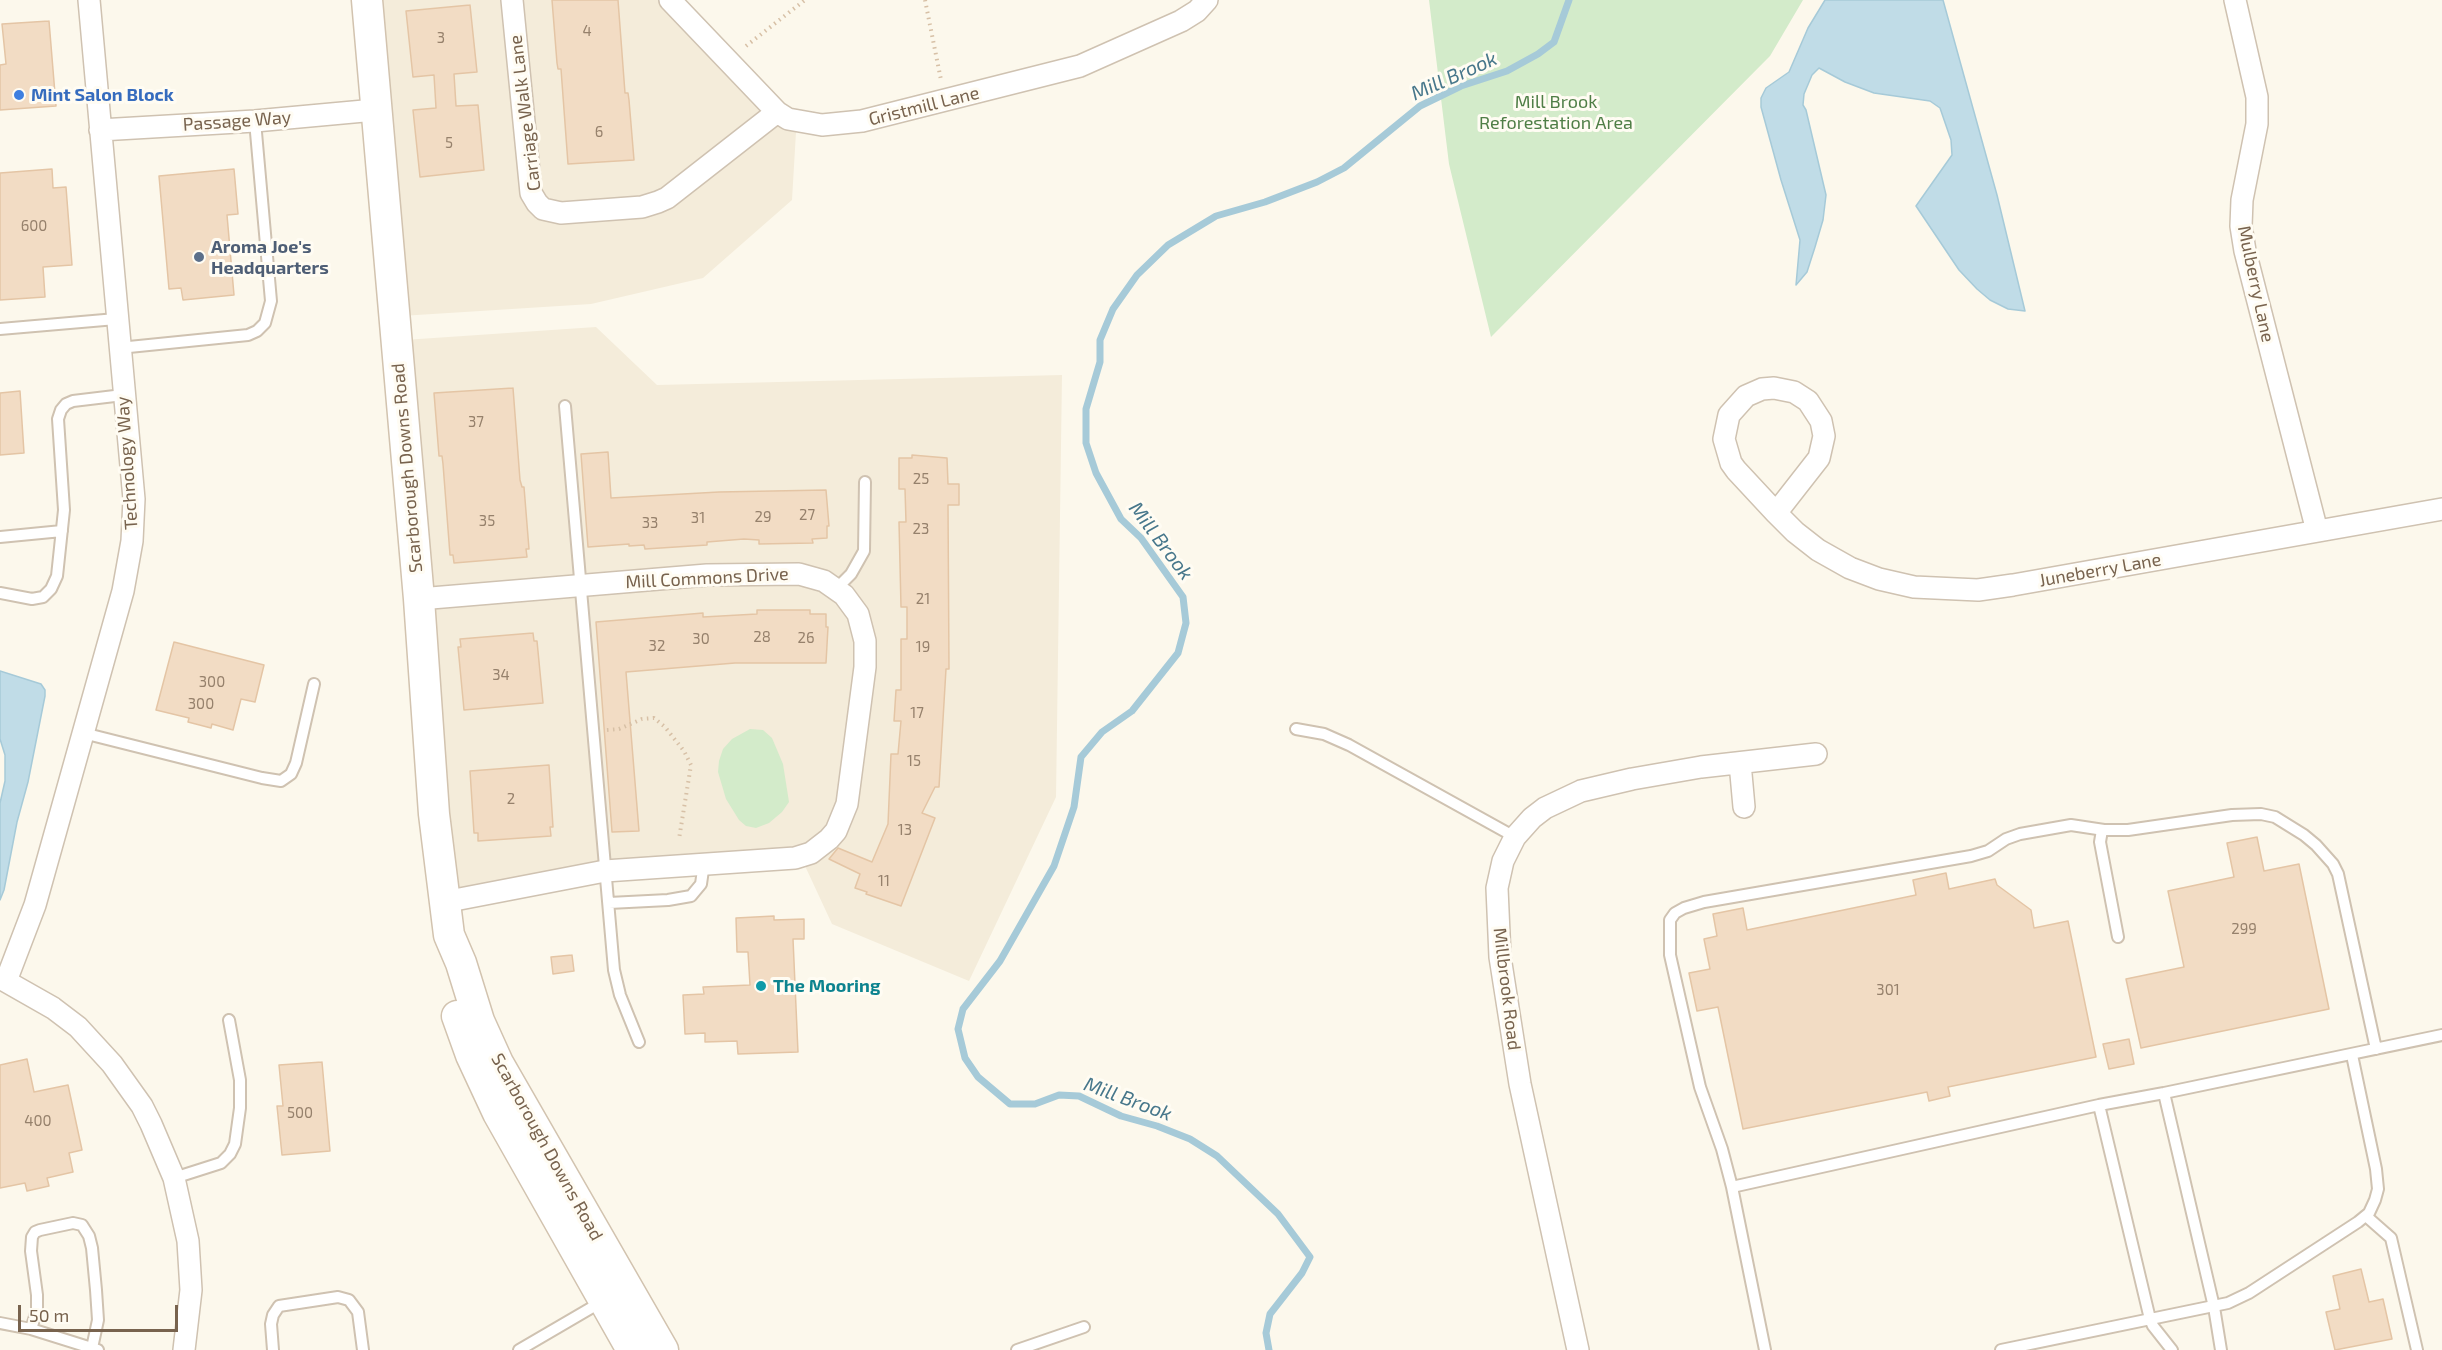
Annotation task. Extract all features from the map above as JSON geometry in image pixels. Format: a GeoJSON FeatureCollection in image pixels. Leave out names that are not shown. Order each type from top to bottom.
{"type":"FeatureCollection","features":[{"type":"Feature","properties":{"kind":"street","name":"Technology Way"},"geometry":{"type":"LineString","coordinates":[[3,979],[35,905],[123,591],[132,541],[134,500],[89,0]]}},
{"type":"Feature","properties":{"kind":"street","name":"Scarborough Downs Road"},"geometry":{"type":"LineString","coordinates":[[367,0],[434,814],[449,935],[443,960],[444,972],[451,1002],[471,1055],[498,1113],[616,1293],[663,1350]]}},
{"type":"Feature","properties":{"kind":"street","name":"Carriage Walk Lane"},"geometry":{"type":"LineString","coordinates":[[512,0],[531,193],[543,209],[561,213],[642,207],[658,202],[667,198],[777,112]]}},
{"type":"Feature","properties":{"kind":"street","name":"Gristmill Lane"},"geometry":{"type":"LineString","coordinates":[[670,0],[777,112],[788,119],[808,124],[862,121],[946,101],[1096,60],[1181,21],[1197,12],[1207,0]]}},
{"type":"Feature","properties":{"kind":"street","name":"Mulberry Lane"},"geometry":{"type":"LineString","coordinates":[[2235,0],[2257,97],[2257,124],[2242,200],[2241,226],[2245,251],[2317,531]]}},
{"type":"Feature","properties":{"kind":"street","name":"Passage Way"},"geometry":{"type":"LineString","coordinates":[[99,130],[255,121],[375,110]]}},
{"type":"Feature","properties":{"kind":"street","name":"Juneberry Lane"},"geometry":{"type":"LineString","coordinates":[[1776,513],[1819,458],[1824,436],[1821,421],[1808,401],[1794,392],[1774,388],[1754,392],[1739,402],[1729,415],[1724,439],[1731,463],[1776,513],[1818,550],[1879,579],[1914,587],[1978,590],[2013,585],[2442,509]]}},
{"type":"Feature","properties":{"kind":"street","name":"Mill Commons Drive"},"geometry":{"type":"LineString","coordinates":[[418,599],[707,575],[780,573],[812,577],[837,589],[858,614],[864,631],[866,654],[851,786],[840,825],[821,846],[800,857],[605,871],[444,902]]}},
{"type":"Feature","properties":{"kind":"street","name":"Millbrook Road"},"geometry":{"type":"LineString","coordinates":[[1578,1350],[1520,1084],[1500,957],[1497,888],[1503,861],[1515,837],[1532,819],[1545,808],[1581,790],[1632,779],[1815,754]]}},
{"type":"Feature","properties":{"kind":"street"},"geometry":{"type":"LineString","coordinates":[[1740,763],[1744,807]]}},
{"type":"Feature","properties":{"kind":"street"},"geometry":{"type":"LineString","coordinates":[[3,979],[53,1008],[78,1027],[98,1048],[142,1106],[163,1148],[185,1220],[191,1268],[190,1309],[184,1350]]}},
{"type":"Feature","properties":{"kind":"street","name":"Scarborough Downs Road"},"geometry":{"type":"LineString","coordinates":[[616,1293],[632,1350]]}},
{"type":"Feature","properties":{"kind":"lane"},"geometry":{"type":"LineString","coordinates":[[119,348],[248,335],[257,331],[265,323],[271,301],[255,121]]}},
{"type":"Feature","properties":{"kind":"lane"},"geometry":{"type":"LineString","coordinates":[[0,329],[116,319]]}},
{"type":"Feature","properties":{"kind":"lane"},"geometry":{"type":"LineString","coordinates":[[0,593],[32,599],[43,597],[51,589],[57,576],[64,510],[58,418],[61,410],[73,401],[123,394]]}},
{"type":"Feature","properties":{"kind":"lane"},"geometry":{"type":"LineString","coordinates":[[565,406],[605,871],[617,984],[639,1042]]}},
{"type":"Feature","properties":{"kind":"lane"},"geometry":{"type":"LineString","coordinates":[[837,589],[851,574],[864,551],[865,482]]}},
{"type":"Feature","properties":{"kind":"lane"},"geometry":{"type":"LineString","coordinates":[[0,537],[62,531]]}},
{"type":"Feature","properties":{"kind":"lane"},"geometry":{"type":"LineString","coordinates":[[83,733],[268,780],[281,781],[291,774],[296,763],[314,684]]}},
{"type":"Feature","properties":{"kind":"lane"},"geometry":{"type":"LineString","coordinates":[[1296,729],[1324,734],[1349,745],[1515,837]]}},
{"type":"Feature","properties":{"kind":"lane"},"geometry":{"type":"LineString","coordinates":[[1765,1350],[1732,1186],[1698,1077],[1670,955],[1668,924],[1675,913],[1684,908],[1704,902],[1971,856],[1988,851],[2006,838],[2071,825],[2102,830],[2128,830],[2248,813],[2275,817],[2304,835],[2321,850],[2338,874],[2376,1049]]}},
{"type":"Feature","properties":{"kind":"lane"},"geometry":{"type":"LineString","coordinates":[[2102,830],[2100,842],[2118,937]]}},
{"type":"Feature","properties":{"kind":"lane"},"geometry":{"type":"LineString","coordinates":[[609,903],[668,900],[691,896],[701,884],[704,863]]}},
{"type":"Feature","properties":{"kind":"lane"},"geometry":{"type":"LineString","coordinates":[[174,1178],[221,1163],[230,1154],[235,1144],[238,1134],[240,1080],[229,1020]]}},
{"type":"Feature","properties":{"kind":"lane"},"geometry":{"type":"LineString","coordinates":[[1732,1186],[2099,1105],[2164,1094],[2442,1035]]}},
{"type":"Feature","properties":{"kind":"lane"},"geometry":{"type":"LineString","coordinates":[[2001,1350],[2214,1307],[2249,1293],[2366,1216],[2378,1189],[2376,1169],[2352,1055]]}},
{"type":"Feature","properties":{"kind":"lane"},"geometry":{"type":"LineString","coordinates":[[2164,1094],[2214,1307],[2221,1350]]}},
{"type":"Feature","properties":{"kind":"lane"},"geometry":{"type":"LineString","coordinates":[[2099,1105],[2150,1319],[2172,1350]]}},
{"type":"Feature","properties":{"kind":"lane"},"geometry":{"type":"LineString","coordinates":[[2366,1216],[2391,1238],[2417,1350]]}},
{"type":"Feature","properties":{"kind":"lane"},"geometry":{"type":"LineString","coordinates":[[0,1323],[31,1329],[88,1348],[98,1320],[89,1236],[82,1225],[73,1223],[40,1230],[32,1237],[31,1251],[37,1310],[31,1329]]}},
{"type":"Feature","properties":{"kind":"lane"},"geometry":{"type":"LineString","coordinates":[[519,1350],[616,1293]]}},
{"type":"Feature","properties":{"kind":"lane"},"geometry":{"type":"LineString","coordinates":[[273,1350],[271,1324],[273,1315],[279,1306],[338,1297],[349,1300],[358,1312],[363,1350]]}},
{"type":"Feature","properties":{"kind":"lane"},"geometry":{"type":"LineString","coordinates":[[1017,1350],[1084,1327]]}},
{"type":"Feature","properties":{"kind":"path"},"geometry":{"type":"LineString","coordinates":[[748,44],[805,0]]}},
{"type":"Feature","properties":{"kind":"path"},"geometry":{"type":"LineString","coordinates":[[925,0],[941,81]]}},
{"type":"Feature","properties":{"kind":"path"},"geometry":{"type":"LineString","coordinates":[[605,730],[619,729],[642,719],[654,718],[660,721],[684,751],[691,765],[679,839]]}},
{"type":"Feature","properties":{"kind":"shaded area"},"geometry":{"type":"Polygon","coordinates":[[[379,0],[658,0],[788,129],[796,132],[792,200],[703,278],[591,304],[401,316],[379,0]]]}},
{"type":"Feature","properties":{"kind":"shaded area"},"geometry":{"type":"Polygon","coordinates":[[[596,327],[657,385],[1062,375],[1056,797],[969,981],[832,924],[799,853],[450,892],[404,340],[596,327]]]}},
{"type":"Feature","properties":{"kind":"green space","name":"Mill Brook Reforestation Area"},"geometry":{"type":"Polygon","coordinates":[[[1429,0],[1803,0],[1770,56],[1491,337],[1449,164],[1429,0]]]}},
{"type":"Feature","properties":{"kind":"green space"},"geometry":{"type":"Polygon","coordinates":[[[750,729],[763,730],[772,738],[783,764],[789,802],[782,812],[769,823],[756,828],[746,826],[739,820],[726,799],[718,772],[723,749],[732,739],[750,729]]]}},
{"type":"Feature","properties":{"kind":"water"},"geometry":{"type":"Polygon","coordinates":[[[1825,0],[1943,0],[1997,195],[2025,311],[2008,309],[1990,300],[1977,289],[1959,270],[1916,206],[1952,155],[1951,140],[1940,108],[1930,101],[1874,93],[1845,82],[1819,68],[1812,75],[1804,94],[1803,105],[1826,195],[1823,220],[1807,272],[1796,285],[1800,240],[1781,180],[1761,107],[1761,98],[1766,88],[1789,72],[1808,28],[1825,0]]]}},
{"type":"Feature","properties":{"kind":"water"},"geometry":{"type":"Polygon","coordinates":[[[0,671],[41,684],[45,690],[45,696],[28,782],[0,900],[0,803],[5,781],[5,755],[0,739],[0,671]]]}},
{"type":"Feature","properties":{"kind":"building"},"geometry":{"type":"Polygon","coordinates":[[[552,0],[618,0],[625,93],[628,93],[629,100],[634,160],[568,164],[561,69],[558,69],[557,63],[552,0]]]}},
{"type":"Feature","properties":{"kind":"building"},"geometry":{"type":"Polygon","coordinates":[[[470,5],[477,72],[454,74],[456,106],[478,105],[484,170],[420,177],[413,110],[436,108],[434,75],[413,77],[406,11],[470,5]]]}},
{"type":"Feature","properties":{"kind":"building"},"geometry":{"type":"Polygon","coordinates":[[[49,21],[56,106],[0,110],[0,65],[6,64],[2,24],[49,21]]]}},
{"type":"Feature","properties":{"kind":"building"},"geometry":{"type":"Polygon","coordinates":[[[52,169],[53,188],[66,187],[72,265],[43,267],[45,297],[0,300],[0,173],[52,169]]]}},
{"type":"Feature","properties":{"kind":"building"},"geometry":{"type":"Polygon","coordinates":[[[234,169],[238,214],[227,215],[234,295],[183,300],[181,288],[169,289],[159,176],[234,169]]]}},
{"type":"Feature","properties":{"kind":"building"},"geometry":{"type":"Polygon","coordinates":[[[513,388],[520,480],[524,487],[529,549],[526,549],[527,557],[454,563],[453,555],[450,555],[443,464],[442,456],[439,456],[434,393],[513,388]]]}},
{"type":"Feature","properties":{"kind":"building"},"geometry":{"type":"Polygon","coordinates":[[[20,391],[24,453],[0,455],[0,393],[20,391]]]}},
{"type":"Feature","properties":{"kind":"building"},"geometry":{"type":"Polygon","coordinates":[[[608,452],[611,498],[719,492],[826,490],[829,526],[827,526],[827,538],[812,539],[813,543],[759,544],[759,540],[744,539],[707,542],[707,545],[645,549],[644,545],[629,546],[629,544],[588,547],[581,454],[608,452]]]}},
{"type":"Feature","properties":{"kind":"building"},"geometry":{"type":"Polygon","coordinates":[[[912,455],[947,458],[948,484],[959,484],[959,505],[948,505],[949,669],[946,669],[939,787],[935,787],[922,813],[935,818],[901,906],[855,888],[860,874],[829,859],[838,848],[872,862],[888,824],[891,754],[898,754],[901,721],[894,721],[896,690],[901,690],[901,639],[907,639],[907,607],[901,607],[899,522],[906,522],[905,489],[899,489],[899,458],[912,458],[912,455]]]}},
{"type":"Feature","properties":{"kind":"building"},"geometry":{"type":"Polygon","coordinates":[[[757,610],[810,610],[810,614],[826,614],[826,627],[828,627],[826,663],[735,663],[626,672],[639,831],[612,832],[596,622],[703,613],[703,617],[757,614],[757,610]]]}},
{"type":"Feature","properties":{"kind":"building"},"geometry":{"type":"Polygon","coordinates":[[[533,633],[534,641],[537,641],[543,703],[464,710],[458,647],[461,647],[460,639],[533,633]]]}},
{"type":"Feature","properties":{"kind":"building"},"geometry":{"type":"Polygon","coordinates":[[[174,642],[264,665],[255,702],[241,699],[233,730],[212,724],[211,728],[188,722],[189,718],[156,710],[174,642]]]}},
{"type":"Feature","properties":{"kind":"building"},"geometry":{"type":"Polygon","coordinates":[[[549,765],[553,827],[550,827],[551,836],[478,841],[478,833],[474,833],[470,771],[549,765]]]}},
{"type":"Feature","properties":{"kind":"building"},"geometry":{"type":"Polygon","coordinates":[[[2257,837],[2264,871],[2299,864],[2329,1009],[2141,1048],[2126,979],[2184,967],[2168,891],[2234,877],[2227,843],[2257,837]]]}},
{"type":"Feature","properties":{"kind":"building"},"geometry":{"type":"Polygon","coordinates":[[[1946,873],[1949,889],[1995,879],[1997,885],[2031,910],[2034,928],[2068,921],[2096,1057],[1948,1087],[1950,1096],[1929,1101],[1927,1092],[1743,1129],[1718,1007],[1697,1011],[1689,973],[1710,969],[1704,939],[1717,936],[1713,914],[1743,908],[1747,930],[1916,895],[1913,880],[1946,873]]]}},
{"type":"Feature","properties":{"kind":"building","name":"The Mooring"},"geometry":{"type":"Polygon","coordinates":[[[774,916],[774,920],[804,919],[804,939],[793,939],[798,1052],[738,1054],[737,1041],[705,1042],[705,1033],[685,1034],[683,995],[704,994],[703,987],[750,985],[748,952],[737,952],[736,918],[774,916]]]}},
{"type":"Feature","properties":{"kind":"building"},"geometry":{"type":"Polygon","coordinates":[[[572,955],[574,971],[553,974],[551,957],[572,955]]]}},
{"type":"Feature","properties":{"kind":"building"},"geometry":{"type":"Polygon","coordinates":[[[2129,1039],[2134,1064],[2109,1069],[2103,1044],[2129,1039]]]}},
{"type":"Feature","properties":{"kind":"building"},"geometry":{"type":"Polygon","coordinates":[[[27,1059],[34,1092],[68,1085],[82,1150],[69,1153],[73,1172],[47,1178],[49,1186],[27,1191],[25,1183],[0,1188],[0,1065],[27,1059]]]}},
{"type":"Feature","properties":{"kind":"building"},"geometry":{"type":"Polygon","coordinates":[[[322,1062],[330,1151],[282,1155],[277,1106],[283,1106],[279,1065],[322,1062]]]}},
{"type":"Feature","properties":{"kind":"building"},"geometry":{"type":"Polygon","coordinates":[[[2361,1269],[2369,1302],[2383,1299],[2392,1339],[2335,1350],[2326,1312],[2340,1309],[2333,1276],[2361,1269]]]}},
{"type":"Feature","properties":{"kind":"waterway","name":"Mill Brook"},"geometry":{"type":"LineString","coordinates":[[1269,1350],[1266,1333],[1270,1314],[1302,1273],[1310,1257],[1278,1214],[1217,1156],[1190,1139],[1157,1126],[1121,1116],[1079,1096],[1059,1095],[1035,1104],[1010,1104],[978,1077],[965,1058],[958,1029],[963,1009],[1000,961],[1054,866],[1074,807],[1081,757],[1102,732],[1132,711],[1178,653],[1186,623],[1183,597],[1141,538],[1121,519],[1096,473],[1086,443],[1086,409],[1100,362],[1100,340],[1113,309],[1137,275],[1168,245],[1216,216],[1265,202],[1317,182],[1344,168],[1420,106],[1461,86],[1507,71],[1538,54],[1554,42],[1569,0]]}},
{"type":"Feature","properties":{"kind":"place","name":"Mint Salon Block"},"geometry":{"type":"Point","coordinates":[19,95]}},
{"type":"Feature","properties":{"kind":"place","name":"Aroma Joe's Headquarters"},"geometry":{"type":"Point","coordinates":[199,257]}},
{"type":"Feature","properties":{"kind":"place","name":"The Mooring"},"geometry":{"type":"Point","coordinates":[761,986]}}]}
